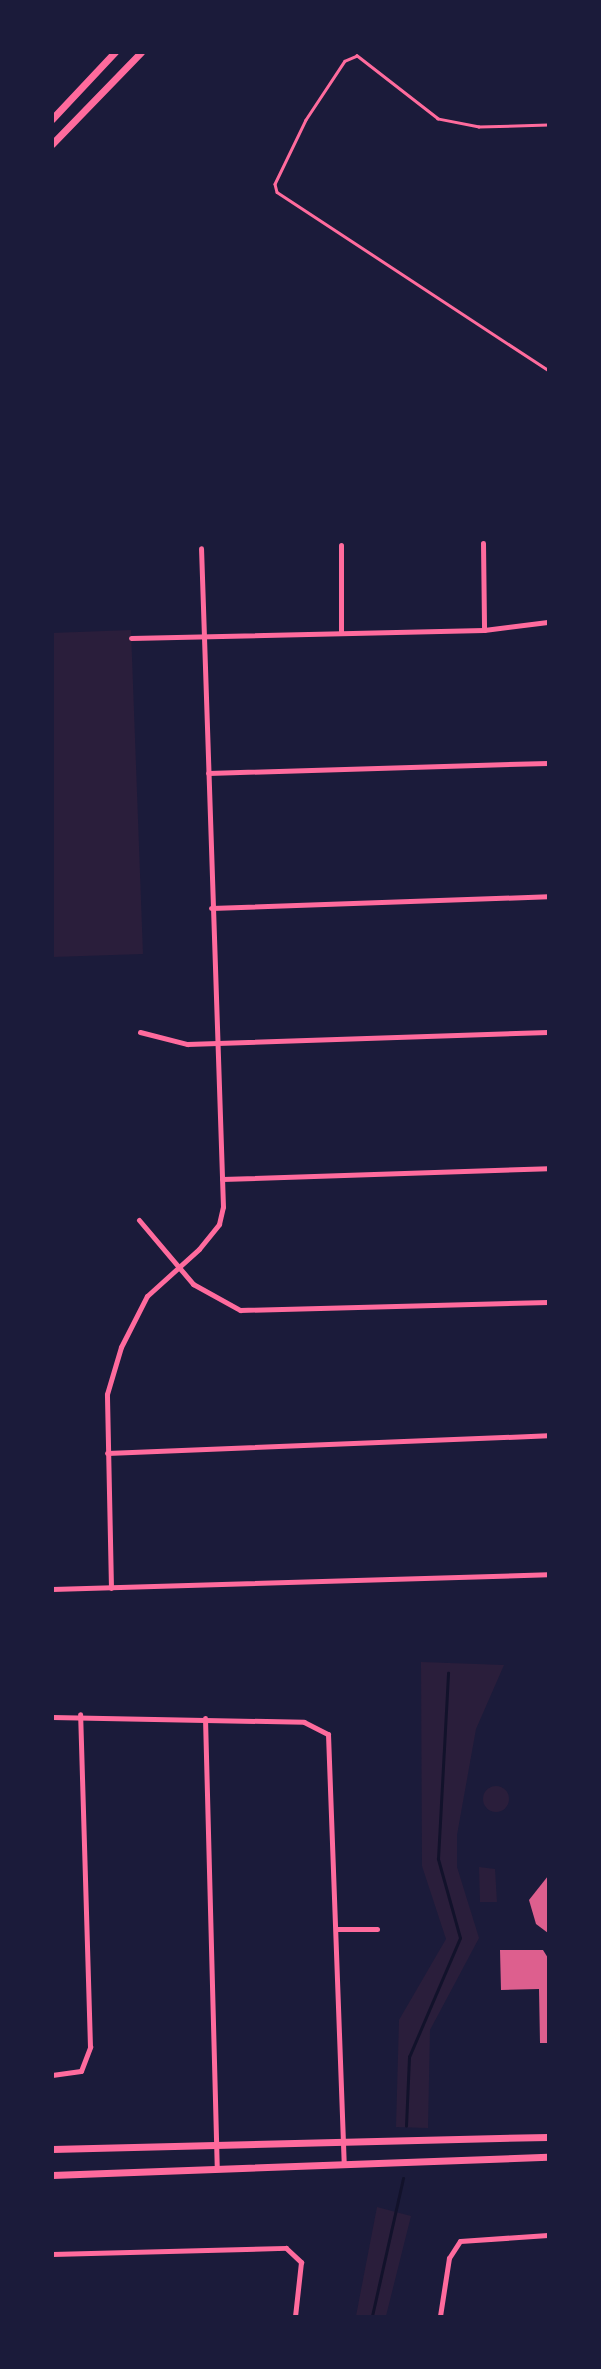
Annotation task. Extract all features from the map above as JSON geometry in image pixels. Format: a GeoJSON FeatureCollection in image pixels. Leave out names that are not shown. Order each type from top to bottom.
{"type":"FeatureCollection","features":[{"type":"Feature","properties":{"kind":"main road"},"geometry":{"type":"LineString","coordinates":[[52,119],[115,52]]}},
{"type":"Feature","properties":{"kind":"main road"},"geometry":{"type":"LineString","coordinates":[[52,145],[141,52]]}},
{"type":"Feature","properties":{"kind":"main road"},"geometry":{"type":"LineString","coordinates":[[52,2148],[548,2137]]}},
{"type":"Feature","properties":{"kind":"main road"},"geometry":{"type":"LineString","coordinates":[[52,2175],[548,2157]]}},
{"type":"Feature","properties":{"kind":"street"},"geometry":{"type":"LineString","coordinates":[[483,543],[484,630]]}},
{"type":"Feature","properties":{"kind":"street"},"geometry":{"type":"LineString","coordinates":[[341,544],[341,633]]}},
{"type":"Feature","properties":{"kind":"street"},"geometry":{"type":"LineString","coordinates":[[111,1588],[107,1394],[121,1347],[147,1296],[179,1268],[219,1224],[222,1179],[201,548]]}},
{"type":"Feature","properties":{"kind":"street"},"geometry":{"type":"LineString","coordinates":[[131,638],[484,630],[548,622]]}},
{"type":"Feature","properties":{"kind":"street"},"geometry":{"type":"LineString","coordinates":[[208,773],[548,763]]}},
{"type":"Feature","properties":{"kind":"street"},"geometry":{"type":"LineString","coordinates":[[211,908],[548,895]]}},
{"type":"Feature","properties":{"kind":"street"},"geometry":{"type":"LineString","coordinates":[[140,1032],[169,1042],[216,1044],[548,1032]]}},
{"type":"Feature","properties":{"kind":"street"},"geometry":{"type":"LineString","coordinates":[[222,1179],[548,1168]]}},
{"type":"Feature","properties":{"kind":"street"},"geometry":{"type":"LineString","coordinates":[[139,1220],[179,1268],[216,1301],[264,1313],[548,1302]]}},
{"type":"Feature","properties":{"kind":"street"},"geometry":{"type":"LineString","coordinates":[[107,1453],[548,1435]]}},
{"type":"Feature","properties":{"kind":"street"},"geometry":{"type":"LineString","coordinates":[[52,1589],[548,1574]]}},
{"type":"Feature","properties":{"kind":"street"},"geometry":{"type":"LineString","coordinates":[[52,2075],[82,2071],[90,2047],[80,1714]]}},
{"type":"Feature","properties":{"kind":"street"},"geometry":{"type":"LineString","coordinates":[[52,1717],[80,1714],[304,1722],[320,1725],[331,1744],[344,2165]]}},
{"type":"Feature","properties":{"kind":"street"},"geometry":{"type":"LineString","coordinates":[[205,1718],[217,2169]]}},
{"type":"Feature","properties":{"kind":"street"},"geometry":{"type":"LineString","coordinates":[[337,1929],[377,1929]]}},
{"type":"Feature","properties":{"kind":"street"},"geometry":{"type":"LineString","coordinates":[[440,2316],[449,2258],[460,2241],[548,2235]]}},
{"type":"Feature","properties":{"kind":"street"},"geometry":{"type":"LineString","coordinates":[[52,2254],[286,2248],[300,2262],[295,2316]]}},
{"type":"Feature","properties":{"kind":"lane"},"geometry":{"type":"LineString","coordinates":[[548,125],[479,127],[438,119],[357,56],[345,61],[306,120],[275,184],[277,192],[548,370]]}},
{"type":"Feature","properties":{"kind":"shaded area"},"geometry":{"type":"Polygon","coordinates":[[[131,630],[143,954],[53,957],[52,633],[131,630]]]}},
{"type":"Feature","properties":{"kind":"shaded area"},"geometry":{"type":"Polygon","coordinates":[[[421,1662],[504,1665],[476,1729],[457,1835],[457,1867],[479,1938],[430,2030],[428,2128],[396,2127],[399,2020],[446,1939],[422,1866],[421,1662]]]}},
{"type":"Feature","properties":{"kind":"shaded area"},"geometry":{"type":"Polygon","coordinates":[[[496,1786],[505,1790],[509,1799],[505,1808],[496,1812],[487,1808],[483,1799],[487,1790],[496,1786]]]}},
{"type":"Feature","properties":{"kind":"shaded area"},"geometry":{"type":"Polygon","coordinates":[[[479,1867],[495,1869],[497,1902],[480,1902],[479,1867]]]}},
{"type":"Feature","properties":{"kind":"shaded area"},"geometry":{"type":"Polygon","coordinates":[[[377,2207],[411,2216],[386,2316],[356,2316],[377,2207]]]}},
{"type":"Feature","properties":{"kind":"building"},"geometry":{"type":"Polygon","coordinates":[[[548,1876],[548,1933],[536,1924],[529,1900],[548,1876]]]}},
{"type":"Feature","properties":{"kind":"building"},"geometry":{"type":"Polygon","coordinates":[[[500,1950],[543,1950],[548,1958],[548,2043],[540,2043],[539,1989],[501,1990],[500,1950]]]}},
{"type":"Feature","properties":{"kind":"waterway"},"geometry":{"type":"LineString","coordinates":[[406,2126],[409,2057],[460,1938],[438,1859],[448,1673]]}},
{"type":"Feature","properties":{"kind":"waterway"},"geometry":{"type":"LineString","coordinates":[[372,2316],[403,2178]]}}]}
